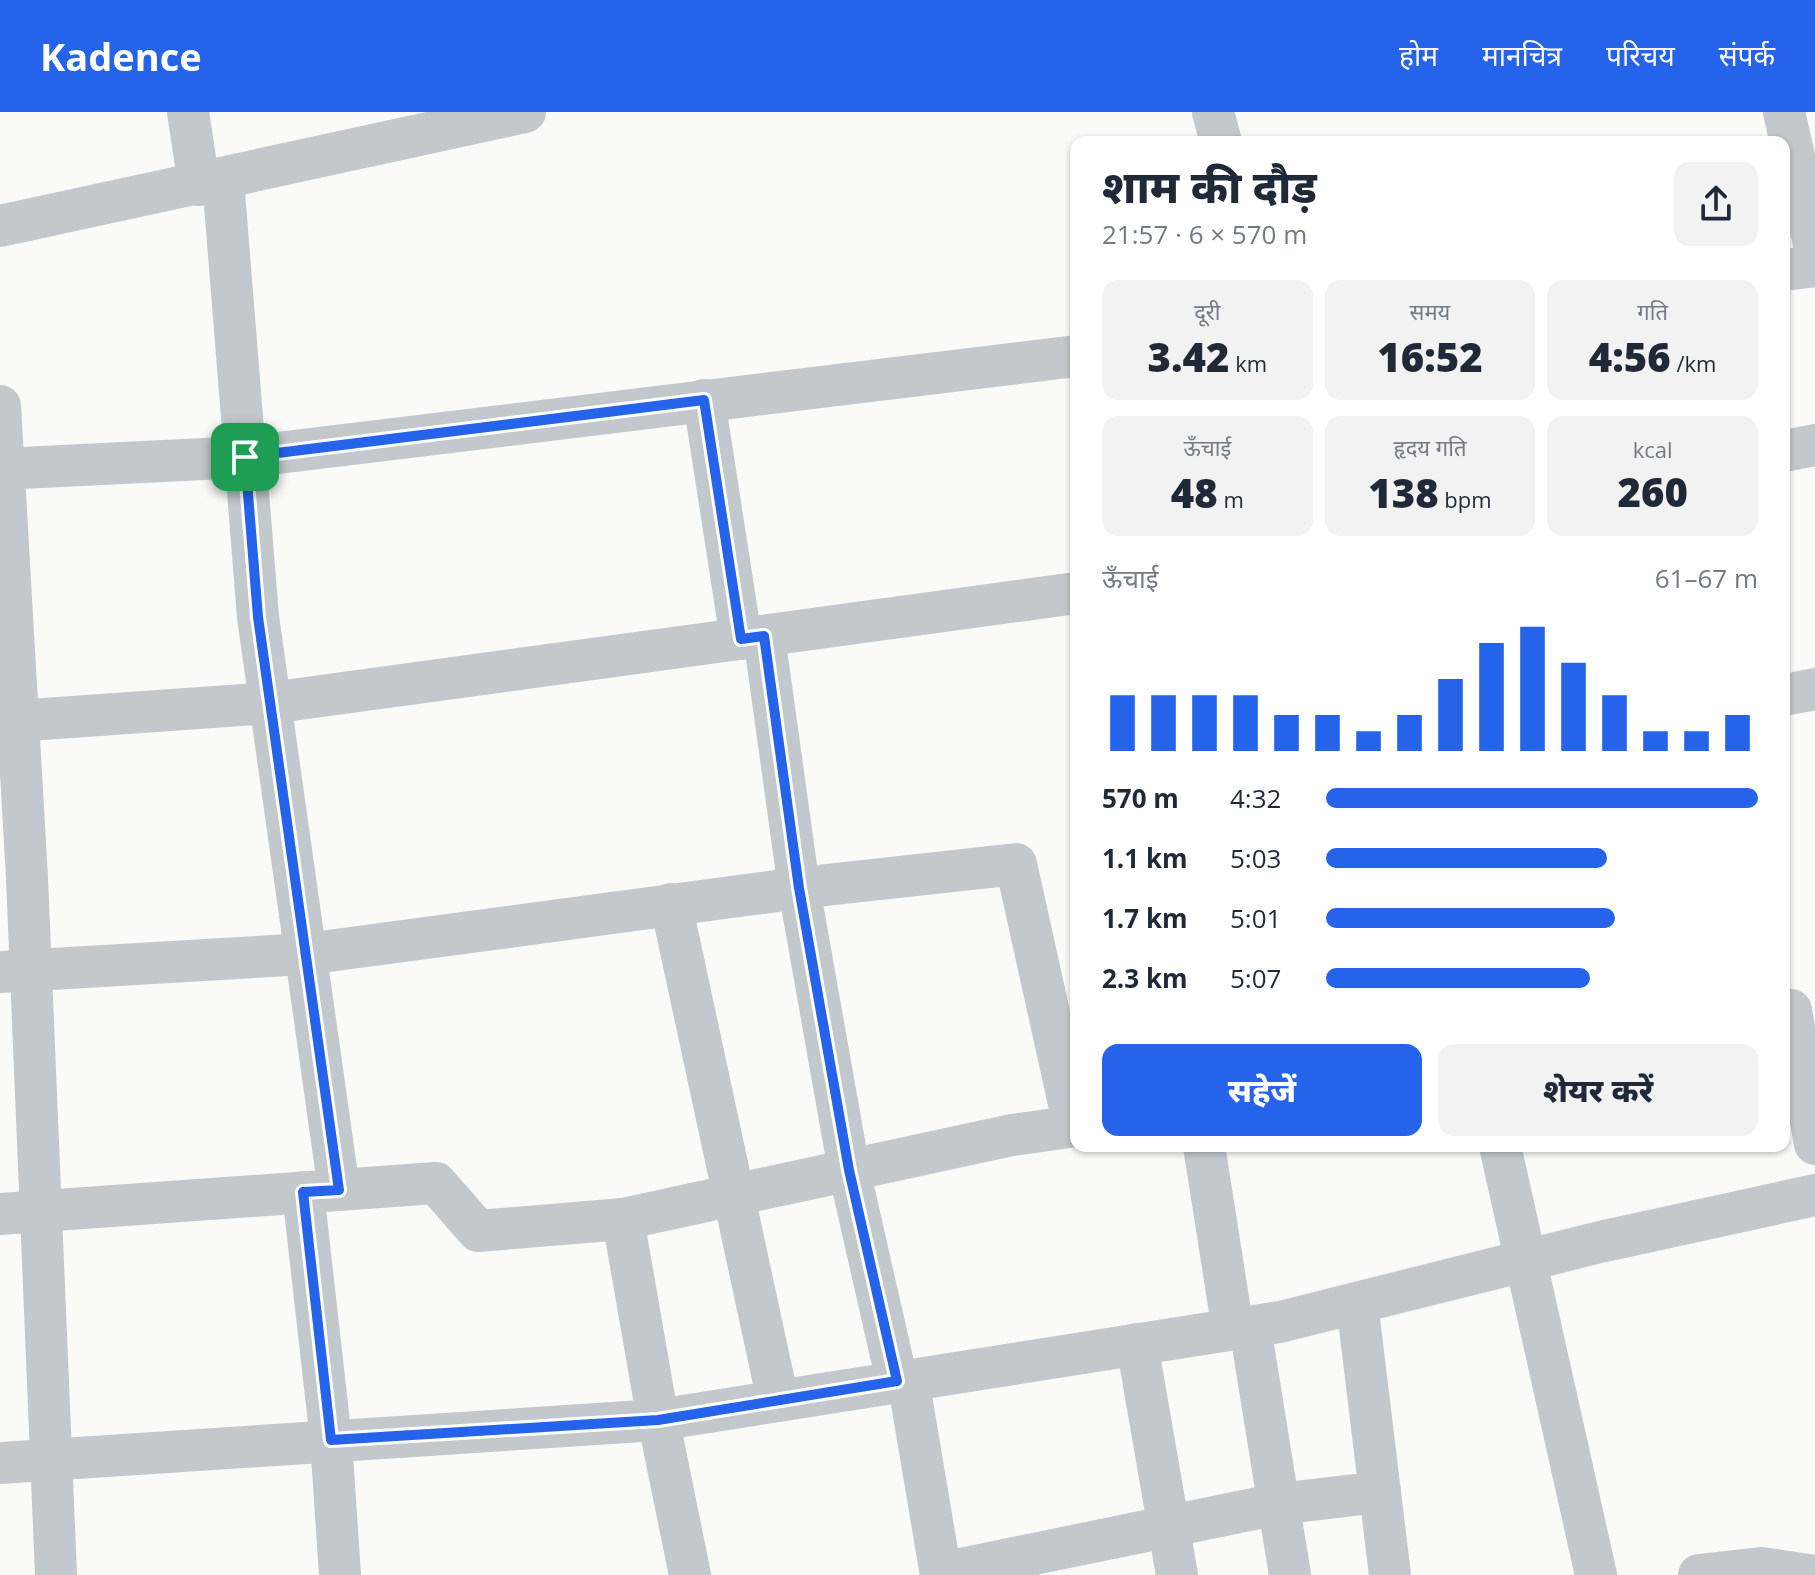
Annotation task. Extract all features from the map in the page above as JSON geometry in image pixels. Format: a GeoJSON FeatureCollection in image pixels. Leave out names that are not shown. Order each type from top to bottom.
{"type":"FeatureCollection","features":[{"type":"Feature","properties":{"kind":"street"},"geometry":{"type":"LineString","coordinates":[[188,112],[211,182],[245,457],[258,617],[306,954],[340,1575]]}},
{"type":"Feature","properties":{"kind":"street"},"geometry":{"type":"LineString","coordinates":[[0,226],[525,112]]}},
{"type":"Feature","properties":{"kind":"street"},"geometry":{"type":"LineString","coordinates":[[1213,112],[1219,136]]}},
{"type":"Feature","properties":{"kind":"street"},"geometry":{"type":"LineString","coordinates":[[1784,112],[1789,136]]}},
{"type":"Feature","properties":{"kind":"street"},"geometry":{"type":"LineString","coordinates":[[1790,138],[1815,248]]}},
{"type":"Feature","properties":{"kind":"street"},"geometry":{"type":"LineString","coordinates":[[1790,269],[1815,266]]}},
{"type":"Feature","properties":{"kind":"street"},"geometry":{"type":"LineString","coordinates":[[2,469],[245,457],[1070,357]]}},
{"type":"Feature","properties":{"kind":"street"},"geometry":{"type":"LineString","coordinates":[[704,400],[752,638],[849,1170],[902,1380],[941,1574],[1278,1504],[1380,1492]]}},
{"type":"Feature","properties":{"kind":"street"},"geometry":{"type":"LineString","coordinates":[[0,406],[15,972],[41,1211],[56,1575]]}},
{"type":"Feature","properties":{"kind":"street"},"geometry":{"type":"LineString","coordinates":[[9,721],[270,703],[1070,594]]}},
{"type":"Feature","properties":{"kind":"street"},"geometry":{"type":"LineString","coordinates":[[1790,694],[1815,689]]}},
{"type":"Feature","properties":{"kind":"street"},"geometry":{"type":"LineString","coordinates":[[15,972],[306,954],[671,904],[1016,864],[1070,1104]]}},
{"type":"Feature","properties":{"kind":"street"},"geometry":{"type":"LineString","coordinates":[[671,904],[778,1401]]}},
{"type":"Feature","properties":{"kind":"street"},"geometry":{"type":"LineString","coordinates":[[1797,1009],[1815,1144]]}},
{"type":"Feature","properties":{"kind":"street"},"geometry":{"type":"LineString","coordinates":[[0,1214],[436,1183],[478,1231],[623,1219],[849,1170],[1070,1127]]}},
{"type":"Feature","properties":{"kind":"street"},"geometry":{"type":"LineString","coordinates":[[1205,1152],[1290,1575]]}},
{"type":"Feature","properties":{"kind":"street"},"geometry":{"type":"LineString","coordinates":[[1501,1152],[1596,1575]]}},
{"type":"Feature","properties":{"kind":"street"},"geometry":{"type":"LineString","coordinates":[[0,1463],[658,1420],[1241,1328],[1815,1195]]}},
{"type":"Feature","properties":{"kind":"street"},"geometry":{"type":"LineString","coordinates":[[623,1219],[658,1420],[690,1575]]}},
{"type":"Feature","properties":{"kind":"street"},"geometry":{"type":"LineString","coordinates":[[1357,1303],[1390,1575]]}},
{"type":"Feature","properties":{"kind":"street"},"geometry":{"type":"LineString","coordinates":[[1137,1344],[1177,1575]]}},
{"type":"Feature","properties":{"kind":"street"},"geometry":{"type":"LineString","coordinates":[[1699,1575],[1761,1568],[1809,1575]]}},
{"type":"Feature","properties":{"kind":"route"},"geometry":{"type":"LineString","coordinates":[[704,400],[741,639],[764,636],[799,888],[849,1170],[897,1381],[658,1420],[331,1440],[303,1192],[339,1190],[258,617],[245,457],[704,400]]}}]}
